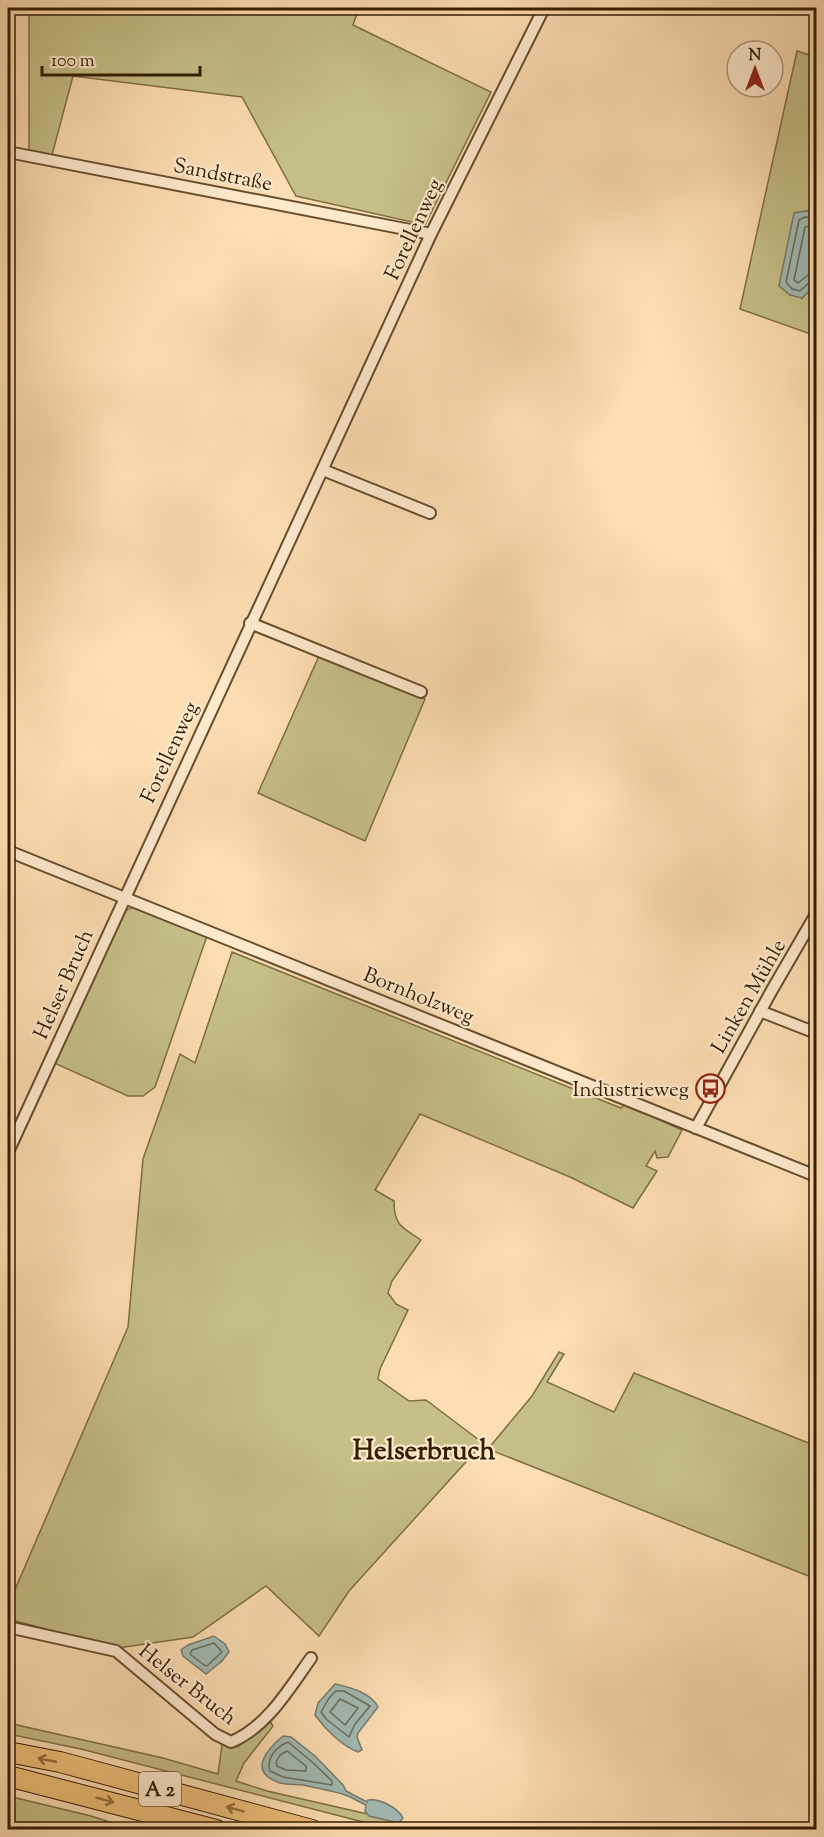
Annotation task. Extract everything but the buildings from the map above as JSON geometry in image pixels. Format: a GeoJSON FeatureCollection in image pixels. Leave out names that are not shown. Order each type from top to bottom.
{"type":"FeatureCollection","features":[{"type":"Feature","properties":{"kind":"highway","name":"A 2"},"geometry":{"type":"LineString","coordinates":[[8,1752],[60,1762],[312,1830]]}},
{"type":"Feature","properties":{"kind":"highway","name":"A 2"},"geometry":{"type":"LineString","coordinates":[[8,1776],[216,1830]]}},
{"type":"Feature","properties":{"kind":"street","name":"Forellenweg"},"geometry":{"type":"LineString","coordinates":[[123,897],[431,234],[544,8]]}},
{"type":"Feature","properties":{"kind":"street","name":"Sandstraße"},"geometry":{"type":"LineString","coordinates":[[8,152],[431,234]]}},
{"type":"Feature","properties":{"kind":"street"},"geometry":{"type":"LineString","coordinates":[[323,470],[430,513]]}},
{"type":"Feature","properties":{"kind":"street"},"geometry":{"type":"LineString","coordinates":[[250,624],[422,693]]}},
{"type":"Feature","properties":{"kind":"street","name":"Bornholzweg"},"geometry":{"type":"LineString","coordinates":[[8,850],[816,1176]]}},
{"type":"Feature","properties":{"kind":"street","name":"Helser Bruch"},"geometry":{"type":"LineString","coordinates":[[8,1152],[123,897]]}},
{"type":"Feature","properties":{"kind":"street","name":"Linken Mühle"},"geometry":{"type":"LineString","coordinates":[[696,1128],[816,914]]}},
{"type":"Feature","properties":{"kind":"street"},"geometry":{"type":"LineString","coordinates":[[760,1011],[816,1033]]}},
{"type":"Feature","properties":{"kind":"street","name":"Helser Bruch"},"geometry":{"type":"LineString","coordinates":[[8,1627],[116,1651],[215,1734],[231,1742],[246,1735],[260,1722],[284,1696],[311,1658]]}},
{"type":"Feature","properties":{"kind":"shaded area"},"geometry":{"type":"Polygon","coordinates":[[[29,8],[359,8],[353,25],[491,92],[425,225],[296,196],[242,97],[73,76],[52,155],[29,151],[29,8]]]}},
{"type":"Feature","properties":{"kind":"shaded area"},"geometry":{"type":"Polygon","coordinates":[[[797,51],[816,57],[816,212],[805,211],[802,298],[816,284],[816,336],[740,309],[797,51]]]}},
{"type":"Feature","properties":{"kind":"shaded area"},"geometry":{"type":"Polygon","coordinates":[[[319,656],[425,699],[365,841],[258,793],[319,656]]]}},
{"type":"Feature","properties":{"kind":"shaded area"},"geometry":{"type":"Polygon","coordinates":[[[134,907],[207,936],[155,1087],[143,1096],[128,1096],[54,1063],[126,910],[134,907]]]}},
{"type":"Feature","properties":{"kind":"shaded area"},"geometry":{"type":"Polygon","coordinates":[[[232,952],[621,1108],[625,1104],[682,1130],[668,1157],[657,1158],[655,1151],[646,1166],[657,1171],[633,1208],[570,1177],[420,1114],[375,1190],[394,1201],[394,1209],[400,1225],[421,1240],[392,1281],[388,1293],[396,1304],[408,1310],[380,1369],[378,1379],[409,1401],[426,1400],[483,1443],[349,1591],[319,1636],[266,1586],[193,1637],[118,1648],[8,1619],[8,1606],[128,1327],[143,1159],[180,1054],[195,1063],[232,952]]]}},
{"type":"Feature","properties":{"kind":"shaded area"},"geometry":{"type":"Polygon","coordinates":[[[559,1352],[564,1354],[547,1382],[614,1412],[634,1373],[816,1446],[816,1579],[488,1449],[532,1396],[559,1352]]]}},
{"type":"Feature","properties":{"kind":"shaded area"},"geometry":{"type":"Polygon","coordinates":[[[269,1720],[273,1726],[244,1763],[236,1781],[267,1791],[385,1818],[399,1823],[400,1829],[390,1829],[81,1749],[8,1734],[8,1723],[163,1758],[218,1774],[222,1745],[238,1747],[269,1720]]]}},
{"type":"Feature","properties":{"kind":"shaded area"},"geometry":{"type":"Polygon","coordinates":[[[8,1796],[91,1816],[132,1829],[8,1829],[8,1796]]]}},
{"type":"Feature","properties":{"kind":"water"},"geometry":{"type":"Polygon","coordinates":[[[816,212],[816,284],[802,298],[790,295],[779,286],[794,213],[816,212]]]}},
{"type":"Feature","properties":{"kind":"water"},"geometry":{"type":"Polygon","coordinates":[[[214,1636],[225,1644],[229,1652],[206,1674],[183,1656],[181,1650],[188,1645],[214,1636]]]}},
{"type":"Feature","properties":{"kind":"water"},"geometry":{"type":"Polygon","coordinates":[[[335,1684],[365,1694],[378,1707],[358,1733],[357,1737],[362,1750],[358,1752],[334,1736],[315,1715],[318,1703],[335,1684]]]}},
{"type":"Feature","properties":{"kind":"water"},"geometry":{"type":"Polygon","coordinates":[[[283,1736],[291,1737],[315,1756],[346,1791],[367,1802],[373,1800],[388,1804],[403,1818],[399,1823],[369,1816],[365,1811],[366,1805],[348,1796],[304,1785],[280,1783],[270,1778],[264,1773],[263,1761],[270,1748],[283,1736]]]}},
{"type":"Feature","properties":{"kind":"place","name":"Industrieweg"},"geometry":{"type":"Point","coordinates":[710,1089]}},
{"type":"Feature","properties":{"kind":"district","name":"Helserbruch"},"geometry":{"type":"Point","coordinates":[424,1450]}}]}
